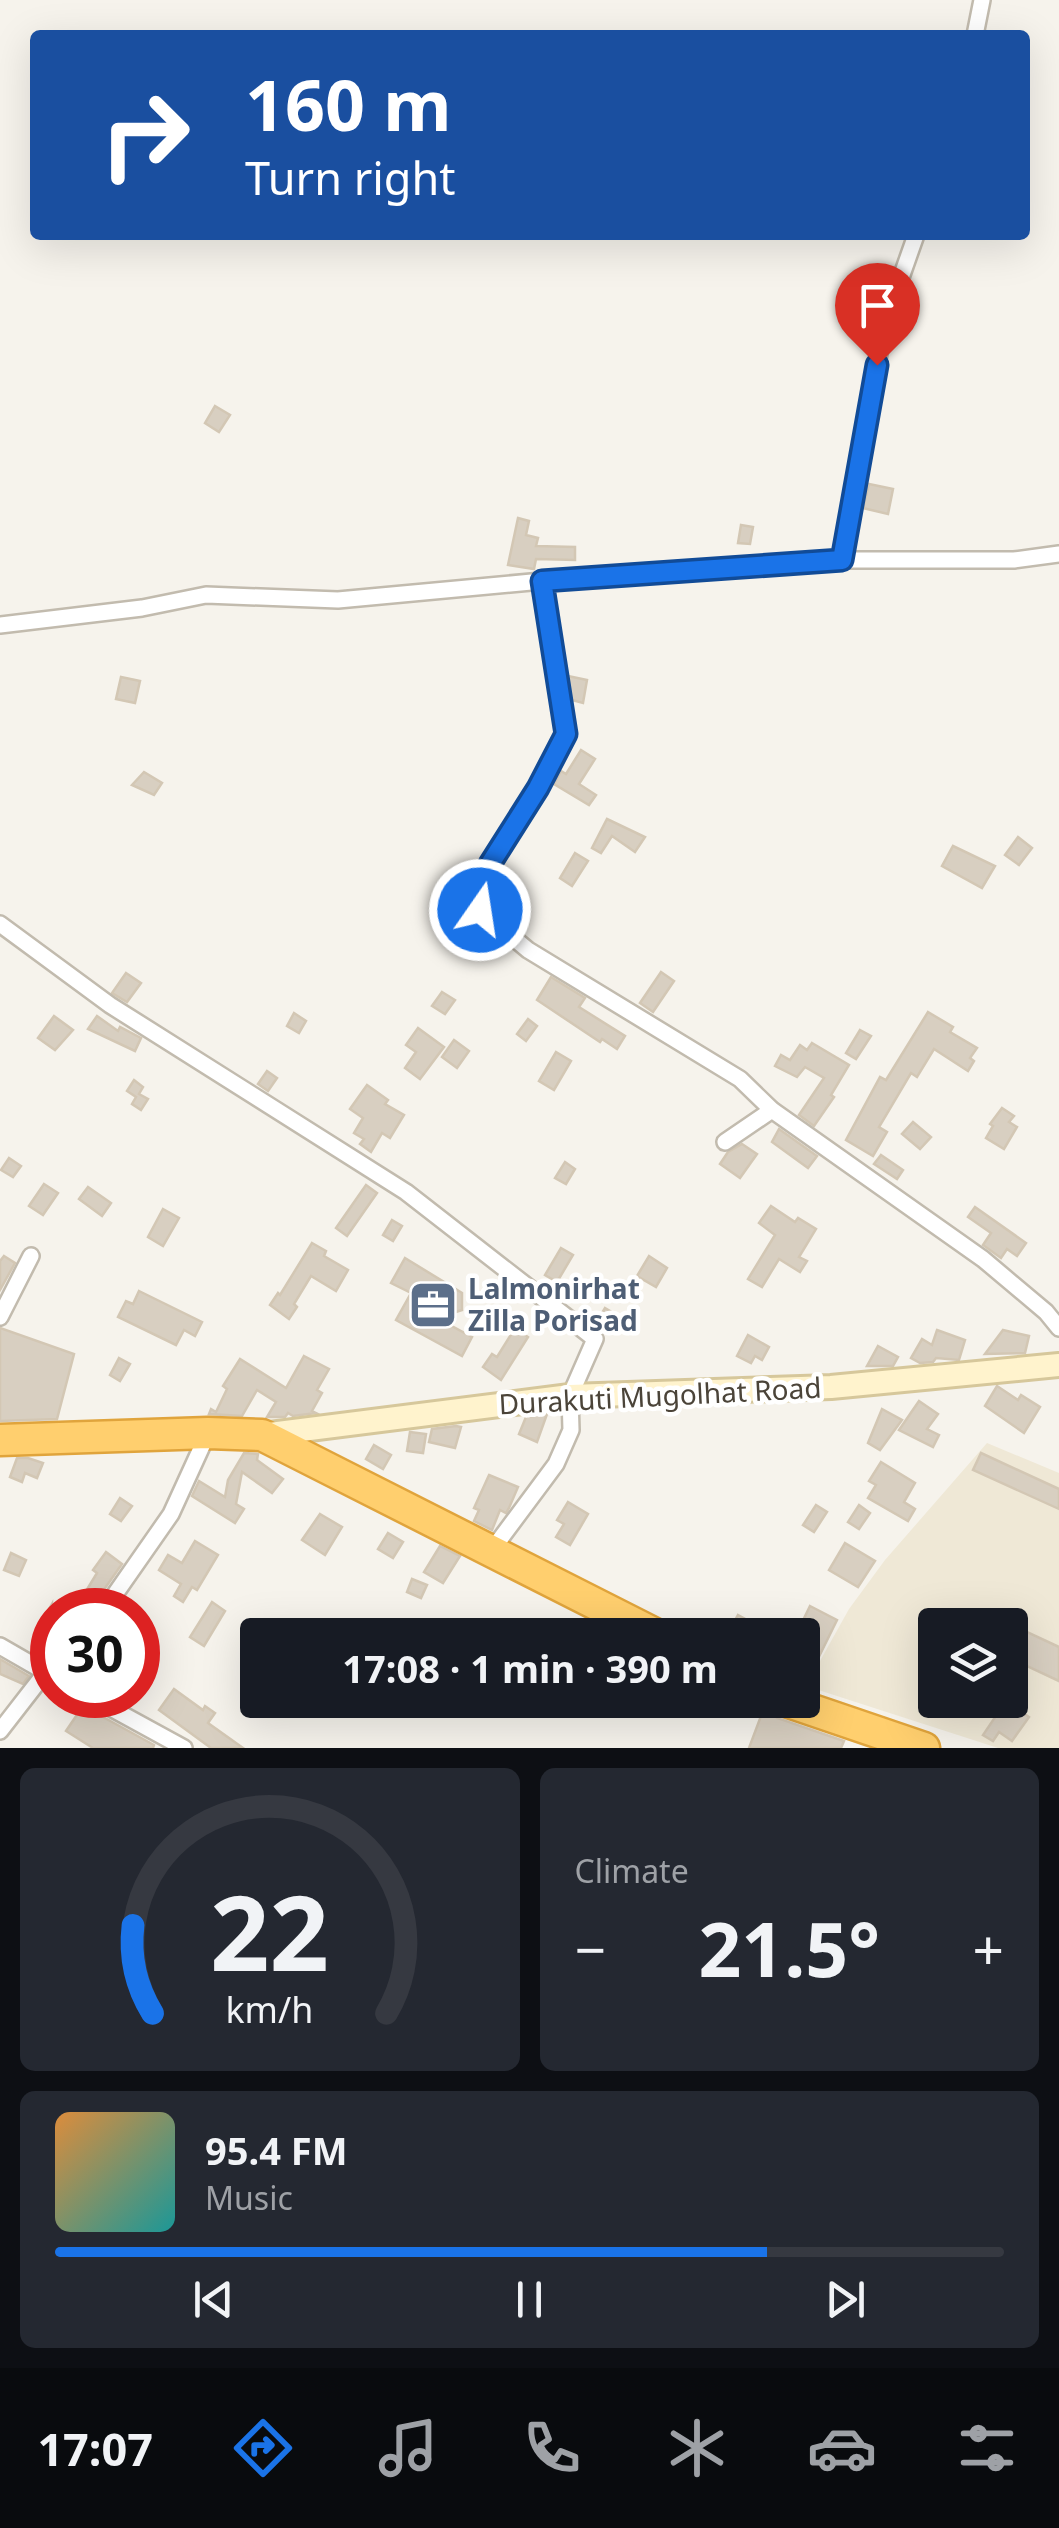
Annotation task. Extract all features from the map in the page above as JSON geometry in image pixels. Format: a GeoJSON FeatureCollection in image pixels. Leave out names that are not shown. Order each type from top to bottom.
{"type":"FeatureCollection","features":[{"type":"Feature","properties":{"kind":"highway"},"geometry":{"type":"LineString","coordinates":[[0,1440],[262,1434],[624,1618]]}},
{"type":"Feature","properties":{"kind":"highway"},"geometry":{"type":"LineString","coordinates":[[820,1713],[924,1748]]}},
{"type":"Feature","properties":{"kind":"main road","name":"Durakuti Mugolhat Road"},"geometry":{"type":"LineString","coordinates":[[262,1434],[570,1396],[831,1386],[1059,1365]]}},
{"type":"Feature","properties":{"kind":"street"},"geometry":{"type":"LineString","coordinates":[[975,30],[982,0]]}},
{"type":"Feature","properties":{"kind":"street"},"geometry":{"type":"LineString","coordinates":[[842,560],[884,326],[914,240]]}},
{"type":"Feature","properties":{"kind":"street"},"geometry":{"type":"LineString","coordinates":[[0,625],[142,608],[206,595],[338,600],[842,560],[1014,560],[1059,554]]}},
{"type":"Feature","properties":{"kind":"street"},"geometry":{"type":"LineString","coordinates":[[542,581],[566,734],[538,788],[490,864],[480,891],[480,910],[528,950],[740,1079],[772,1110],[983,1259],[1046,1312],[1059,1328]]}},
{"type":"Feature","properties":{"kind":"street"},"geometry":{"type":"LineString","coordinates":[[0,924],[110,1005],[406,1192],[595,1339],[570,1396],[570,1430],[556,1464],[492,1550]]}},
{"type":"Feature","properties":{"kind":"street"},"geometry":{"type":"LineString","coordinates":[[725,1142],[772,1110]]}},
{"type":"Feature","properties":{"kind":"street"},"geometry":{"type":"LineString","coordinates":[[0,1317],[31,1256]]}},
{"type":"Feature","properties":{"kind":"street"},"geometry":{"type":"LineString","coordinates":[[119,1588],[171,1514],[208,1433]]}},
{"type":"Feature","properties":{"kind":"street"},"geometry":{"type":"LineString","coordinates":[[0,1646],[30,1661]]}},
{"type":"Feature","properties":{"kind":"street"},"geometry":{"type":"LineString","coordinates":[[0,1731],[30,1695]]}},
{"type":"Feature","properties":{"kind":"street"},"geometry":{"type":"LineString","coordinates":[[129,1718],[184,1748]]}},
{"type":"Feature","properties":{"kind":"shaded area"},"geometry":{"type":"Polygon","coordinates":[[[987,1443],[1059,1473],[1059,1748],[998,1748],[820,1691],[820,1661],[849,1609],[885,1560],[987,1443]]]}},
{"type":"Feature","properties":{"kind":"building"},"geometry":{"type":"Polygon","coordinates":[[[215,406],[230,415],[219,432],[205,423],[215,406]]]}},
{"type":"Feature","properties":{"kind":"building"},"geometry":{"type":"Polygon","coordinates":[[[869,484],[893,489],[888,514],[863,508],[869,484]]]}},
{"type":"Feature","properties":{"kind":"building"},"geometry":{"type":"Polygon","coordinates":[[[518,518],[529,521],[526,535],[538,538],[536,546],[575,547],[575,560],[536,559],[534,569],[508,565],[518,518]]]}},
{"type":"Feature","properties":{"kind":"building"},"geometry":{"type":"Polygon","coordinates":[[[741,525],[753,527],[750,544],[738,543],[741,525]]]}},
{"type":"Feature","properties":{"kind":"building"},"geometry":{"type":"Polygon","coordinates":[[[568,676],[587,680],[583,703],[572,700],[568,676]]]}},
{"type":"Feature","properties":{"kind":"building"},"geometry":{"type":"Polygon","coordinates":[[[121,677],[140,681],[135,703],[116,699],[121,677]]]}},
{"type":"Feature","properties":{"kind":"building"},"geometry":{"type":"Polygon","coordinates":[[[581,750],[595,759],[579,784],[596,795],[589,805],[554,784],[561,771],[566,774],[581,750]]]}},
{"type":"Feature","properties":{"kind":"building"},"geometry":{"type":"Polygon","coordinates":[[[144,772],[162,783],[154,795],[132,785],[144,772]]]}},
{"type":"Feature","properties":{"kind":"building"},"geometry":{"type":"Polygon","coordinates":[[[607,819],[645,837],[635,852],[612,836],[601,853],[592,848],[607,819]]]}},
{"type":"Feature","properties":{"kind":"building"},"geometry":{"type":"Polygon","coordinates":[[[1018,837],[1032,848],[1019,865],[1005,855],[1018,837]]]}},
{"type":"Feature","properties":{"kind":"building"},"geometry":{"type":"Polygon","coordinates":[[[953,846],[995,866],[982,888],[942,866],[953,846]]]}},
{"type":"Feature","properties":{"kind":"building"},"geometry":{"type":"Polygon","coordinates":[[[575,853],[588,861],[572,886],[560,878],[575,853]]]}},
{"type":"Feature","properties":{"kind":"building"},"geometry":{"type":"Polygon","coordinates":[[[661,972],[674,981],[653,1012],[640,1003],[661,972]]]}},
{"type":"Feature","properties":{"kind":"building"},"geometry":{"type":"Polygon","coordinates":[[[126,973],[141,983],[127,1002],[112,993],[126,973]]]}},
{"type":"Feature","properties":{"kind":"building"},"geometry":{"type":"Polygon","coordinates":[[[551,977],[585,998],[579,1007],[625,1036],[617,1049],[537,1000],[551,977]]]}},
{"type":"Feature","properties":{"kind":"building"},"geometry":{"type":"Polygon","coordinates":[[[442,992],[455,1000],[445,1014],[432,1006],[442,992]]]}},
{"type":"Feature","properties":{"kind":"building"},"geometry":{"type":"Polygon","coordinates":[[[928,1012],[953,1027],[950,1032],[977,1048],[970,1058],[974,1061],[968,1071],[934,1049],[917,1077],[911,1073],[879,1127],[887,1132],[873,1156],[846,1140],[880,1077],[886,1080],[928,1012]]]}},
{"type":"Feature","properties":{"kind":"building"},"geometry":{"type":"Polygon","coordinates":[[[294,1013],[306,1021],[299,1033],[287,1026],[294,1013]]]}},
{"type":"Feature","properties":{"kind":"building"},"geometry":{"type":"Polygon","coordinates":[[[54,1016],[73,1030],[55,1050],[38,1038],[54,1016]]]}},
{"type":"Feature","properties":{"kind":"building"},"geometry":{"type":"Polygon","coordinates":[[[97,1016],[118,1031],[120,1027],[141,1038],[135,1051],[88,1029],[97,1016]]]}},
{"type":"Feature","properties":{"kind":"building"},"geometry":{"type":"Polygon","coordinates":[[[528,1019],[537,1026],[526,1041],[517,1034],[528,1019]]]}},
{"type":"Feature","properties":{"kind":"building"},"geometry":{"type":"Polygon","coordinates":[[[418,1028],[444,1047],[420,1079],[405,1068],[416,1052],[406,1045],[418,1028]]]}},
{"type":"Feature","properties":{"kind":"building"},"geometry":{"type":"Polygon","coordinates":[[[860,1030],[871,1036],[856,1059],[846,1053],[860,1030]]]}},
{"type":"Feature","properties":{"kind":"building"},"geometry":{"type":"Polygon","coordinates":[[[454,1040],[469,1051],[457,1068],[442,1057],[454,1040]]]}},
{"type":"Feature","properties":{"kind":"building"},"geometry":{"type":"Polygon","coordinates":[[[812,1043],[849,1065],[814,1126],[799,1115],[824,1078],[805,1067],[797,1077],[775,1066],[781,1055],[790,1060],[800,1045],[807,1050],[812,1043]]]}},
{"type":"Feature","properties":{"kind":"building"},"geometry":{"type":"Polygon","coordinates":[[[556,1052],[571,1061],[554,1090],[539,1081],[556,1052]]]}},
{"type":"Feature","properties":{"kind":"building"},"geometry":{"type":"Polygon","coordinates":[[[267,1071],[277,1078],[268,1091],[258,1084],[267,1071]]]}},
{"type":"Feature","properties":{"kind":"building"},"geometry":{"type":"Polygon","coordinates":[[[134,1080],[143,1087],[139,1094],[148,1099],[141,1110],[132,1104],[136,1097],[127,1091],[134,1080]]]}},
{"type":"Feature","properties":{"kind":"building"},"geometry":{"type":"Polygon","coordinates":[[[367,1085],[388,1100],[385,1104],[404,1115],[390,1138],[382,1133],[371,1152],[360,1144],[364,1139],[354,1133],[363,1118],[350,1109],[367,1085]]]}},
{"type":"Feature","properties":{"kind":"building"},"geometry":{"type":"Polygon","coordinates":[[[1002,1108],[1014,1116],[1009,1122],[1017,1127],[1004,1149],[986,1138],[993,1126],[990,1124],[1002,1108]]]}},
{"type":"Feature","properties":{"kind":"building"},"geometry":{"type":"Polygon","coordinates":[[[913,1122],[931,1137],[920,1149],[902,1134],[913,1122]]]}},
{"type":"Feature","properties":{"kind":"building"},"geometry":{"type":"Polygon","coordinates":[[[779,1129],[817,1156],[808,1168],[772,1142],[779,1129]]]}},
{"type":"Feature","properties":{"kind":"building"},"geometry":{"type":"Polygon","coordinates":[[[742,1144],[757,1154],[740,1178],[720,1164],[728,1152],[742,1144]]]}},
{"type":"Feature","properties":{"kind":"building"},"geometry":{"type":"Polygon","coordinates":[[[881,1155],[903,1170],[897,1179],[874,1164],[881,1155]]]}},
{"type":"Feature","properties":{"kind":"building"},"geometry":{"type":"Polygon","coordinates":[[[9,1158],[21,1166],[13,1177],[1,1170],[9,1158]]]}},
{"type":"Feature","properties":{"kind":"building"},"geometry":{"type":"Polygon","coordinates":[[[565,1162],[575,1169],[566,1184],[555,1178],[565,1162]]]}},
{"type":"Feature","properties":{"kind":"building"},"geometry":{"type":"Polygon","coordinates":[[[44,1184],[58,1193],[43,1215],[29,1206],[44,1184]]]}},
{"type":"Feature","properties":{"kind":"building"},"geometry":{"type":"Polygon","coordinates":[[[366,1185],[377,1193],[347,1236],[336,1228],[366,1185]]]}},
{"type":"Feature","properties":{"kind":"building"},"geometry":{"type":"Polygon","coordinates":[[[88,1187],[111,1203],[102,1216],[79,1199],[88,1187]]]}},
{"type":"Feature","properties":{"kind":"building"},"geometry":{"type":"Polygon","coordinates":[[[771,1206],[795,1222],[798,1218],[816,1229],[799,1257],[807,1261],[800,1272],[779,1259],[762,1287],[748,1279],[775,1235],[759,1223],[771,1206]]]}},
{"type":"Feature","properties":{"kind":"building"},"geometry":{"type":"Polygon","coordinates":[[[975,1207],[1026,1243],[1017,1256],[1007,1249],[1001,1258],[983,1245],[991,1233],[968,1217],[975,1207]]]}},
{"type":"Feature","properties":{"kind":"building"},"geometry":{"type":"Polygon","coordinates":[[[163,1209],[179,1218],[163,1246],[148,1237],[163,1209]]]}},
{"type":"Feature","properties":{"kind":"building"},"geometry":{"type":"Polygon","coordinates":[[[392,1220],[402,1226],[393,1241],[383,1235],[392,1220]]]}},
{"type":"Feature","properties":{"kind":"building"},"geometry":{"type":"Polygon","coordinates":[[[312,1243],[326,1251],[324,1256],[348,1270],[336,1291],[311,1276],[289,1319],[270,1305],[312,1243]]]}},
{"type":"Feature","properties":{"kind":"building"},"geometry":{"type":"Polygon","coordinates":[[[561,1248],[573,1255],[557,1282],[545,1275],[561,1248]]]}},
{"type":"Feature","properties":{"kind":"building"},"geometry":{"type":"Polygon","coordinates":[[[4,1256],[15,1263],[0,1290],[0,1261],[4,1256]]]}},
{"type":"Feature","properties":{"kind":"building"},"geometry":{"type":"Polygon","coordinates":[[[649,1256],[667,1268],[656,1287],[637,1276],[649,1256]]]}},
{"type":"Feature","properties":{"kind":"building","name":"Lalmonirhat Zilla Porisad"},"geometry":{"type":"Polygon","coordinates":[[[405,1258],[462,1293],[462,1310],[437,1318],[472,1337],[462,1356],[396,1320],[411,1293],[391,1283],[405,1258]]]}},
{"type":"Feature","properties":{"kind":"building"},"geometry":{"type":"Polygon","coordinates":[[[139,1291],[202,1322],[195,1336],[184,1330],[176,1345],[118,1317],[126,1301],[133,1304],[139,1291]]]}},
{"type":"Feature","properties":{"kind":"building"},"geometry":{"type":"Polygon","coordinates":[[[605,1308],[622,1318],[617,1328],[599,1318],[605,1308]]]}},
{"type":"Feature","properties":{"kind":"building"},"geometry":{"type":"Polygon","coordinates":[[[0,1328],[74,1354],[57,1419],[0,1421],[0,1328]]]}},
{"type":"Feature","properties":{"kind":"building"},"geometry":{"type":"Polygon","coordinates":[[[515,1328],[528,1337],[501,1380],[483,1367],[492,1354],[497,1357],[515,1328]]]}},
{"type":"Feature","properties":{"kind":"building"},"geometry":{"type":"Polygon","coordinates":[[[937,1330],[965,1340],[959,1360],[936,1358],[920,1363],[911,1358],[922,1339],[932,1345],[937,1330]]]}},
{"type":"Feature","properties":{"kind":"building"},"geometry":{"type":"Polygon","coordinates":[[[1003,1330],[1029,1336],[1025,1353],[985,1354],[1003,1330]]]}},
{"type":"Feature","properties":{"kind":"building"},"geometry":{"type":"Polygon","coordinates":[[[748,1335],[769,1347],[762,1360],[755,1356],[751,1363],[737,1356],[748,1335]]]}},
{"type":"Feature","properties":{"kind":"building"},"geometry":{"type":"Polygon","coordinates":[[[878,1346],[898,1357],[893,1366],[867,1366],[878,1346]]]}},
{"type":"Feature","properties":{"kind":"building"},"geometry":{"type":"Polygon","coordinates":[[[304,1356],[329,1369],[317,1390],[322,1393],[312,1411],[316,1413],[267,1417],[276,1402],[257,1390],[242,1416],[209,1414],[211,1409],[216,1412],[227,1389],[223,1386],[240,1359],[286,1388],[304,1356]]]}},
{"type":"Feature","properties":{"kind":"building"},"geometry":{"type":"Polygon","coordinates":[[[119,1358],[130,1364],[120,1381],[110,1375],[119,1358]]]}},
{"type":"Feature","properties":{"kind":"building"},"geometry":{"type":"Polygon","coordinates":[[[997,1386],[1018,1400],[1021,1395],[1040,1407],[1024,1433],[985,1406],[997,1386]]]}},
{"type":"Feature","properties":{"kind":"building"},"geometry":{"type":"Polygon","coordinates":[[[919,1401],[938,1414],[927,1429],[939,1435],[933,1447],[899,1430],[919,1401]]]}},
{"type":"Feature","properties":{"kind":"building"},"geometry":{"type":"Polygon","coordinates":[[[882,1409],[902,1420],[880,1450],[868,1443],[882,1409]]]}},
{"type":"Feature","properties":{"kind":"building"},"geometry":{"type":"Polygon","coordinates":[[[547,1414],[537,1442],[519,1434],[526,1417],[547,1414]]]}},
{"type":"Feature","properties":{"kind":"building"},"geometry":{"type":"Polygon","coordinates":[[[461,1427],[455,1448],[429,1442],[432,1429],[461,1427]]]}},
{"type":"Feature","properties":{"kind":"building"},"geometry":{"type":"Polygon","coordinates":[[[410,1432],[426,1434],[423,1453],[407,1451],[410,1432]]]}},
{"type":"Feature","properties":{"kind":"building"},"geometry":{"type":"Polygon","coordinates":[[[374,1445],[391,1455],[383,1469],[366,1459],[374,1445]]]}},
{"type":"Feature","properties":{"kind":"building"},"geometry":{"type":"Polygon","coordinates":[[[244,1453],[258,1454],[257,1460],[283,1479],[272,1493],[242,1472],[236,1504],[244,1509],[235,1523],[192,1496],[199,1481],[225,1497],[228,1480],[244,1453]]]}},
{"type":"Feature","properties":{"kind":"building"},"geometry":{"type":"Polygon","coordinates":[[[981,1453],[1059,1489],[1059,1509],[973,1470],[981,1453]]]}},
{"type":"Feature","properties":{"kind":"building"},"geometry":{"type":"Polygon","coordinates":[[[17,1458],[43,1463],[37,1478],[25,1473],[22,1482],[10,1477],[17,1458]]]}},
{"type":"Feature","properties":{"kind":"building"},"geometry":{"type":"Polygon","coordinates":[[[881,1462],[915,1483],[904,1502],[915,1509],[908,1521],[868,1498],[876,1485],[869,1481],[881,1462]]]}},
{"type":"Feature","properties":{"kind":"building"},"geometry":{"type":"Polygon","coordinates":[[[489,1475],[518,1487],[506,1513],[500,1510],[492,1530],[474,1521],[479,1510],[474,1508],[489,1475]]]}},
{"type":"Feature","properties":{"kind":"building"},"geometry":{"type":"Polygon","coordinates":[[[120,1498],[132,1506],[121,1521],[110,1514],[120,1498]]]}},
{"type":"Feature","properties":{"kind":"building"},"geometry":{"type":"Polygon","coordinates":[[[568,1502],[588,1514],[570,1545],[556,1537],[564,1524],[557,1520],[568,1502]]]}},
{"type":"Feature","properties":{"kind":"building"},"geometry":{"type":"Polygon","coordinates":[[[816,1505],[827,1512],[814,1532],[803,1525],[816,1505]]]}},
{"type":"Feature","properties":{"kind":"building"},"geometry":{"type":"Polygon","coordinates":[[[859,1505],[870,1513],[859,1529],[848,1522],[859,1505]]]}},
{"type":"Feature","properties":{"kind":"building"},"geometry":{"type":"Polygon","coordinates":[[[320,1514],[342,1527],[325,1555],[302,1540],[320,1514]]]}},
{"type":"Feature","properties":{"kind":"building"},"geometry":{"type":"Polygon","coordinates":[[[388,1533],[403,1542],[393,1558],[378,1549],[388,1533]]]}},
{"type":"Feature","properties":{"kind":"building"},"geometry":{"type":"Polygon","coordinates":[[[195,1541],[218,1555],[197,1590],[192,1587],[183,1602],[174,1596],[181,1584],[159,1570],[168,1555],[182,1563],[195,1541]]]}},
{"type":"Feature","properties":{"kind":"building"},"geometry":{"type":"Polygon","coordinates":[[[845,1543],[875,1561],[858,1587],[829,1570],[845,1543]]]}},
{"type":"Feature","properties":{"kind":"building"},"geometry":{"type":"Polygon","coordinates":[[[440,1546],[460,1556],[443,1583],[424,1572],[440,1546]]]}},
{"type":"Feature","properties":{"kind":"building"},"geometry":{"type":"Polygon","coordinates":[[[106,1552],[122,1564],[105,1588],[88,1588],[97,1573],[93,1570],[106,1552]]]}},
{"type":"Feature","properties":{"kind":"building"},"geometry":{"type":"Polygon","coordinates":[[[11,1553],[26,1560],[19,1576],[4,1570],[11,1553]]]}},
{"type":"Feature","properties":{"kind":"building"},"geometry":{"type":"Polygon","coordinates":[[[412,1579],[427,1585],[421,1598],[407,1592],[412,1579]]]}},
{"type":"Feature","properties":{"kind":"building"},"geometry":{"type":"Polygon","coordinates":[[[212,1602],[225,1611],[204,1646],[190,1637],[212,1602]]]}},
{"type":"Feature","properties":{"kind":"building"},"geometry":{"type":"Polygon","coordinates":[[[810,1606],[837,1620],[820,1655],[820,1618],[804,1618],[810,1606]]]}},
{"type":"Feature","properties":{"kind":"building"},"geometry":{"type":"Polygon","coordinates":[[[1028,1632],[1059,1647],[1059,1681],[1028,1666],[1028,1632]]]}},
{"type":"Feature","properties":{"kind":"building"},"geometry":{"type":"Polygon","coordinates":[[[0,1659],[29,1676],[23,1684],[0,1674],[0,1659]]]}},
{"type":"Feature","properties":{"kind":"building"},"geometry":{"type":"Polygon","coordinates":[[[174,1689],[203,1710],[205,1706],[215,1713],[208,1723],[243,1748],[211,1748],[160,1709],[174,1689]]]}},
{"type":"Feature","properties":{"kind":"building"},"geometry":{"type":"Polygon","coordinates":[[[1029,1717],[1012,1741],[999,1732],[993,1741],[983,1735],[994,1718],[1029,1717]]]}},
{"type":"Feature","properties":{"kind":"building"},"geometry":{"type":"Polygon","coordinates":[[[75,1718],[105,1718],[154,1745],[93,1748],[66,1731],[75,1718]]]}},
{"type":"Feature","properties":{"kind":"building"},"geometry":{"type":"Polygon","coordinates":[[[760,1718],[777,1718],[844,1741],[841,1748],[749,1748],[760,1718]]]}},
{"type":"Feature","properties":{"kind":"place","name":"Lalmonirhat Zilla Porisad"},"geometry":{"type":"Point","coordinates":[433,1305]}},
{"type":"Feature","properties":{"kind":"route"},"geometry":{"type":"LineString","coordinates":[[480,910],[480,891],[490,864],[538,788],[566,734],[542,581],[842,560],[877,365]]}}]}
